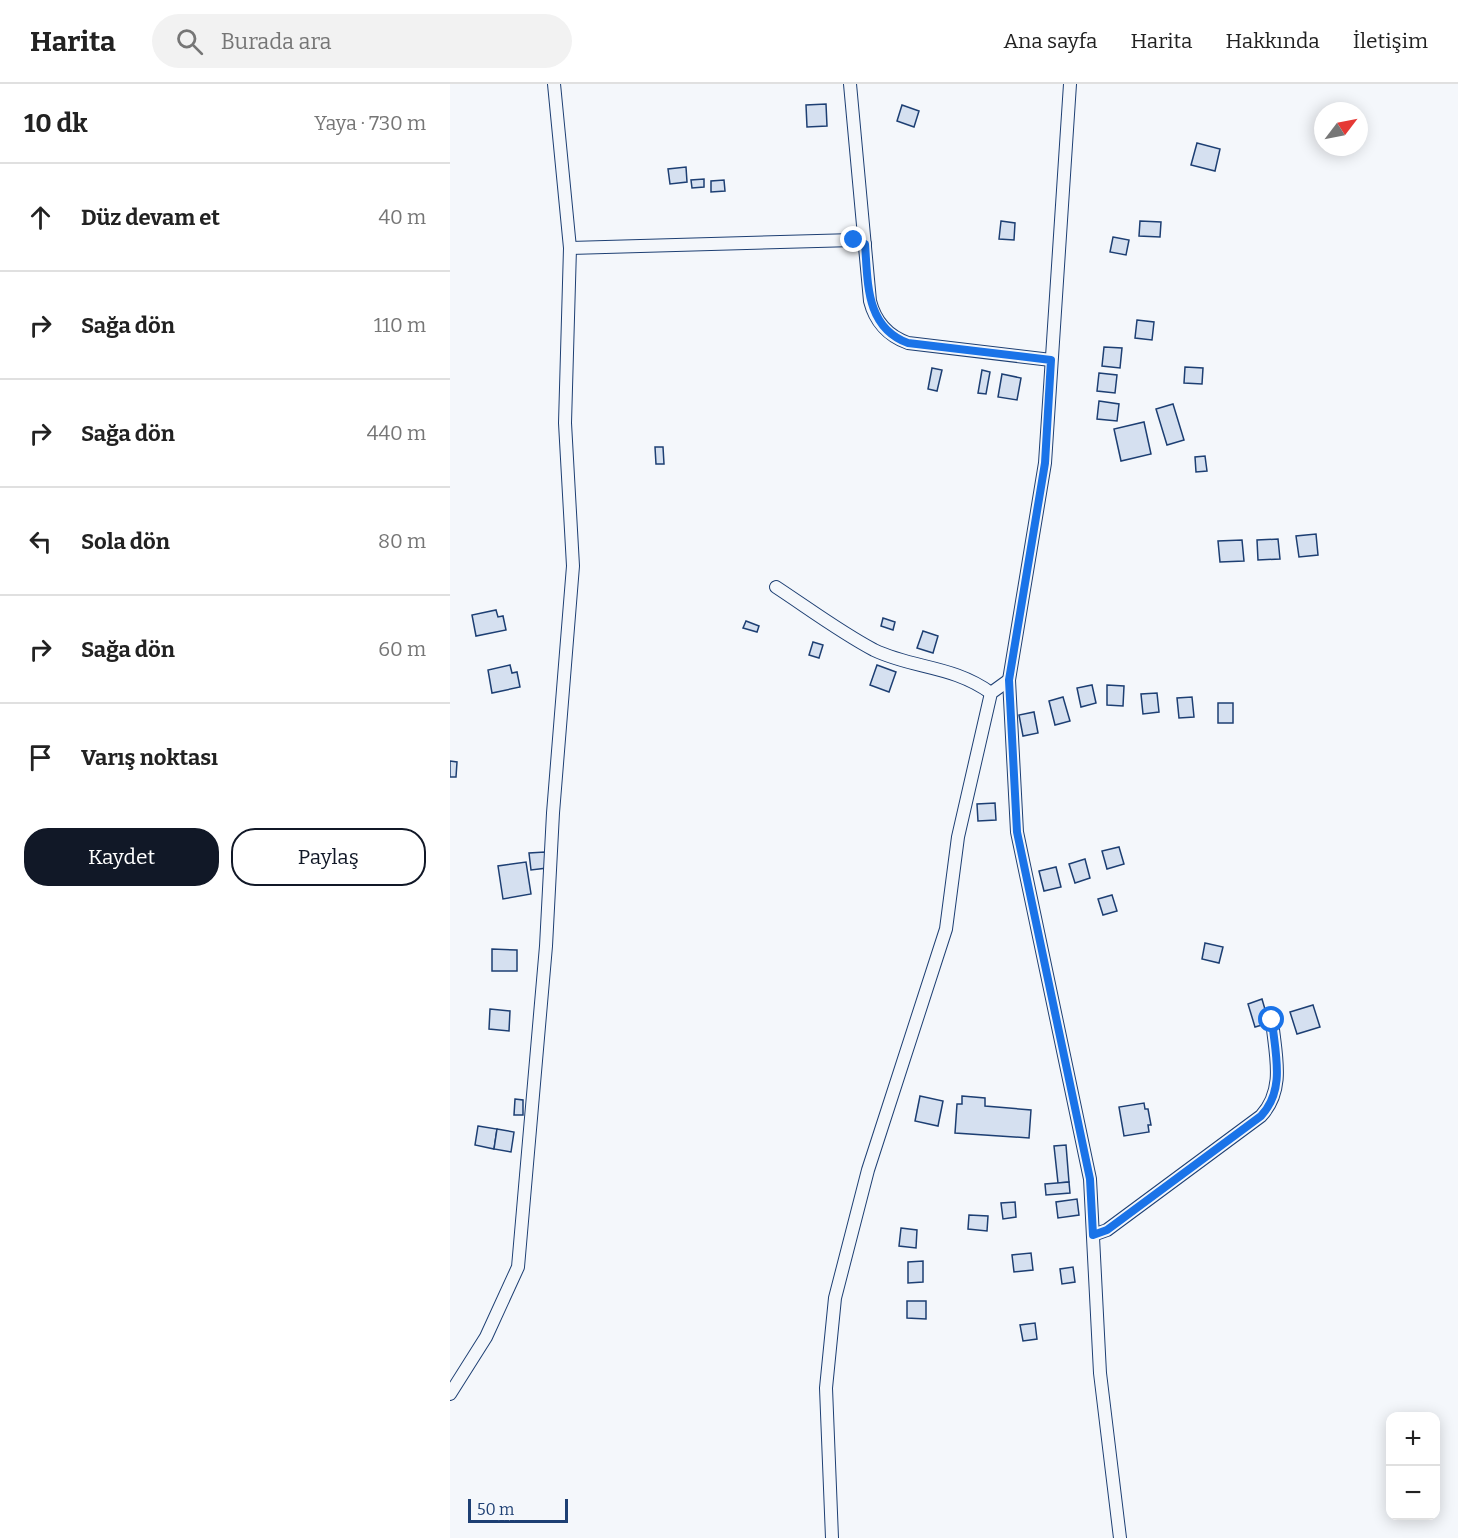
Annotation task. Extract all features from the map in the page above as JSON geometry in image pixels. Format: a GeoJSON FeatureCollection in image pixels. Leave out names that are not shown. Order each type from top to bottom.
{"type":"FeatureCollection","features":[{"type":"Feature","properties":{"kind":"street"},"geometry":{"type":"LineString","coordinates":[[450,1394],[486,1337],[518,1266],[525,1203],[573,566],[565,423],[570,248],[554,84]]}},
{"type":"Feature","properties":{"kind":"street"},"geometry":{"type":"LineString","coordinates":[[850,84],[872,309],[881,325],[894,336],[908,343],[1051,360]]}},
{"type":"Feature","properties":{"kind":"street"},"geometry":{"type":"LineString","coordinates":[[1070,84],[1045,463],[1009,680],[1017,832],[1090,1179],[1100,1373],[1120,1538]]}},
{"type":"Feature","properties":{"kind":"street"},"geometry":{"type":"LineString","coordinates":[[570,248],[854,240],[865,244]]}},
{"type":"Feature","properties":{"kind":"street"},"geometry":{"type":"LineString","coordinates":[[776,586],[875,650],[953,672],[973,680],[991,693]]}},
{"type":"Feature","properties":{"kind":"street"},"geometry":{"type":"LineString","coordinates":[[832,1538],[826,1388],[835,1298],[868,1170],[946,929],[958,837],[991,693],[1009,680]]}},
{"type":"Feature","properties":{"kind":"street"},"geometry":{"type":"LineString","coordinates":[[1093,1235],[1107,1230],[1261,1116],[1270,1105],[1278,1085],[1272,1020]]}},
{"type":"Feature","properties":{"kind":"building"},"geometry":{"type":"Polygon","coordinates":[[[826,104],[827,126],[807,127],[806,105],[826,104]]]}},
{"type":"Feature","properties":{"kind":"building"},"geometry":{"type":"Polygon","coordinates":[[[902,105],[919,111],[914,127],[897,121],[902,105]]]}},
{"type":"Feature","properties":{"kind":"building"},"geometry":{"type":"Polygon","coordinates":[[[1197,143],[1220,149],[1215,171],[1191,165],[1197,143]]]}},
{"type":"Feature","properties":{"kind":"building"},"geometry":{"type":"Polygon","coordinates":[[[686,167],[687,182],[670,184],[668,169],[686,167]]]}},
{"type":"Feature","properties":{"kind":"building"},"geometry":{"type":"Polygon","coordinates":[[[704,179],[704,187],[692,188],[691,180],[704,179]]]}},
{"type":"Feature","properties":{"kind":"building"},"geometry":{"type":"Polygon","coordinates":[[[724,180],[725,191],[711,192],[711,181],[724,180]]]}},
{"type":"Feature","properties":{"kind":"building"},"geometry":{"type":"Polygon","coordinates":[[[1001,221],[1015,223],[1014,240],[999,239],[1001,221]]]}},
{"type":"Feature","properties":{"kind":"building"},"geometry":{"type":"Polygon","coordinates":[[[1140,221],[1161,222],[1160,237],[1139,236],[1140,221]]]}},
{"type":"Feature","properties":{"kind":"building"},"geometry":{"type":"Polygon","coordinates":[[[1113,237],[1129,240],[1126,255],[1110,252],[1113,237]]]}},
{"type":"Feature","properties":{"kind":"building"},"geometry":{"type":"Polygon","coordinates":[[[1137,320],[1154,322],[1152,340],[1135,338],[1137,320]]]}},
{"type":"Feature","properties":{"kind":"building"},"geometry":{"type":"Polygon","coordinates":[[[1104,347],[1122,348],[1120,368],[1102,366],[1104,347]]]}},
{"type":"Feature","properties":{"kind":"building"},"geometry":{"type":"Polygon","coordinates":[[[1185,367],[1203,368],[1202,384],[1184,383],[1185,367]]]}},
{"type":"Feature","properties":{"kind":"building"},"geometry":{"type":"Polygon","coordinates":[[[932,368],[942,370],[937,391],[928,389],[932,368]]]}},
{"type":"Feature","properties":{"kind":"building"},"geometry":{"type":"Polygon","coordinates":[[[982,370],[990,372],[986,394],[978,393],[982,370]]]}},
{"type":"Feature","properties":{"kind":"building"},"geometry":{"type":"Polygon","coordinates":[[[1099,373],[1117,375],[1115,393],[1097,391],[1099,373]]]}},
{"type":"Feature","properties":{"kind":"building"},"geometry":{"type":"Polygon","coordinates":[[[1002,374],[1021,378],[1017,400],[998,397],[1002,374]]]}},
{"type":"Feature","properties":{"kind":"building"},"geometry":{"type":"Polygon","coordinates":[[[1099,401],[1119,404],[1117,421],[1097,419],[1099,401]]]}},
{"type":"Feature","properties":{"kind":"building"},"geometry":{"type":"Polygon","coordinates":[[[1173,404],[1184,440],[1167,445],[1156,409],[1173,404]]]}},
{"type":"Feature","properties":{"kind":"building"},"geometry":{"type":"Polygon","coordinates":[[[1144,422],[1151,454],[1121,461],[1114,429],[1144,422]]]}},
{"type":"Feature","properties":{"kind":"building"},"geometry":{"type":"Polygon","coordinates":[[[655,447],[663,447],[664,464],[656,464],[655,447]]]}},
{"type":"Feature","properties":{"kind":"building"},"geometry":{"type":"Polygon","coordinates":[[[1205,456],[1207,471],[1196,472],[1195,457],[1205,456]]]}},
{"type":"Feature","properties":{"kind":"building"},"geometry":{"type":"Polygon","coordinates":[[[1316,534],[1318,555],[1299,557],[1296,536],[1316,534]]]}},
{"type":"Feature","properties":{"kind":"building"},"geometry":{"type":"Polygon","coordinates":[[[1278,539],[1280,559],[1258,560],[1257,540],[1278,539]]]}},
{"type":"Feature","properties":{"kind":"building"},"geometry":{"type":"Polygon","coordinates":[[[1242,540],[1244,561],[1220,562],[1218,541],[1242,540]]]}},
{"type":"Feature","properties":{"kind":"building"},"geometry":{"type":"Polygon","coordinates":[[[496,610],[498,617],[503,616],[506,630],[476,636],[472,615],[496,610]]]}},
{"type":"Feature","properties":{"kind":"building"},"geometry":{"type":"Polygon","coordinates":[[[883,618],[895,622],[893,630],[881,626],[883,618]]]}},
{"type":"Feature","properties":{"kind":"building"},"geometry":{"type":"Polygon","coordinates":[[[746,621],[759,626],[757,632],[743,628],[746,621]]]}},
{"type":"Feature","properties":{"kind":"building"},"geometry":{"type":"Polygon","coordinates":[[[923,631],[938,636],[933,653],[917,648],[923,631]]]}},
{"type":"Feature","properties":{"kind":"building"},"geometry":{"type":"Polygon","coordinates":[[[813,642],[823,645],[819,658],[809,655],[813,642]]]}},
{"type":"Feature","properties":{"kind":"building"},"geometry":{"type":"Polygon","coordinates":[[[510,665],[512,673],[517,672],[520,687],[492,693],[488,670],[510,665]]]}},
{"type":"Feature","properties":{"kind":"building"},"geometry":{"type":"Polygon","coordinates":[[[877,665],[896,672],[889,692],[870,685],[877,665]]]}},
{"type":"Feature","properties":{"kind":"building"},"geometry":{"type":"Polygon","coordinates":[[[1092,685],[1096,703],[1081,707],[1077,688],[1092,685]]]}},
{"type":"Feature","properties":{"kind":"building"},"geometry":{"type":"Polygon","coordinates":[[[1107,685],[1124,686],[1123,706],[1107,705],[1107,685]]]}},
{"type":"Feature","properties":{"kind":"building"},"geometry":{"type":"Polygon","coordinates":[[[1157,693],[1159,712],[1143,714],[1141,694],[1157,693]]]}},
{"type":"Feature","properties":{"kind":"building"},"geometry":{"type":"Polygon","coordinates":[[[1063,697],[1070,721],[1055,725],[1049,701],[1063,697]]]}},
{"type":"Feature","properties":{"kind":"building"},"geometry":{"type":"Polygon","coordinates":[[[1192,697],[1194,717],[1179,718],[1177,698],[1192,697]]]}},
{"type":"Feature","properties":{"kind":"building"},"geometry":{"type":"Polygon","coordinates":[[[1218,703],[1233,703],[1233,723],[1218,723],[1218,703]]]}},
{"type":"Feature","properties":{"kind":"building"},"geometry":{"type":"Polygon","coordinates":[[[1034,712],[1038,733],[1023,736],[1019,715],[1034,712]]]}},
{"type":"Feature","properties":{"kind":"building"},"geometry":{"type":"Polygon","coordinates":[[[450,761],[457,762],[456,777],[450,777],[450,761]]]}},
{"type":"Feature","properties":{"kind":"building"},"geometry":{"type":"Polygon","coordinates":[[[995,803],[996,820],[978,821],[977,804],[995,803]]]}},
{"type":"Feature","properties":{"kind":"building"},"geometry":{"type":"Polygon","coordinates":[[[1119,847],[1124,864],[1107,869],[1102,851],[1119,847]]]}},
{"type":"Feature","properties":{"kind":"building"},"geometry":{"type":"Polygon","coordinates":[[[545,852],[547,868],[531,870],[529,853],[545,852]]]}},
{"type":"Feature","properties":{"kind":"building"},"geometry":{"type":"Polygon","coordinates":[[[1085,859],[1090,878],[1075,883],[1069,864],[1085,859]]]}},
{"type":"Feature","properties":{"kind":"building"},"geometry":{"type":"Polygon","coordinates":[[[526,862],[531,894],[503,899],[498,866],[526,862]]]}},
{"type":"Feature","properties":{"kind":"building"},"geometry":{"type":"Polygon","coordinates":[[[1056,867],[1061,887],[1044,891],[1039,871],[1056,867]]]}},
{"type":"Feature","properties":{"kind":"building"},"geometry":{"type":"Polygon","coordinates":[[[1112,895],[1117,911],[1103,915],[1098,899],[1112,895]]]}},
{"type":"Feature","properties":{"kind":"building"},"geometry":{"type":"Polygon","coordinates":[[[1205,943],[1223,947],[1219,963],[1202,959],[1205,943]]]}},
{"type":"Feature","properties":{"kind":"building"},"geometry":{"type":"Polygon","coordinates":[[[492,949],[517,950],[517,971],[492,971],[492,949]]]}},
{"type":"Feature","properties":{"kind":"building"},"geometry":{"type":"Polygon","coordinates":[[[1262,999],[1269,1023],[1255,1027],[1248,1004],[1262,999]]]}},
{"type":"Feature","properties":{"kind":"building"},"geometry":{"type":"Polygon","coordinates":[[[1313,1005],[1320,1027],[1297,1034],[1290,1012],[1313,1005]]]}},
{"type":"Feature","properties":{"kind":"building"},"geometry":{"type":"Polygon","coordinates":[[[490,1009],[510,1011],[509,1031],[489,1029],[490,1009]]]}},
{"type":"Feature","properties":{"kind":"building"},"geometry":{"type":"Polygon","coordinates":[[[920,1096],[943,1101],[938,1126],[915,1121],[920,1096]]]}},
{"type":"Feature","properties":{"kind":"building"},"geometry":{"type":"Polygon","coordinates":[[[962,1096],[985,1098],[985,1106],[1031,1110],[1029,1138],[955,1133],[957,1104],[962,1104],[962,1096]]]}},
{"type":"Feature","properties":{"kind":"building"},"geometry":{"type":"Polygon","coordinates":[[[515,1099],[523,1100],[523,1115],[514,1115],[515,1099]]]}},
{"type":"Feature","properties":{"kind":"building"},"geometry":{"type":"Polygon","coordinates":[[[1144,1103],[1145,1109],[1148,1109],[1151,1125],[1148,1125],[1149,1132],[1124,1136],[1119,1107],[1144,1103]]]}},
{"type":"Feature","properties":{"kind":"building"},"geometry":{"type":"Polygon","coordinates":[[[478,1126],[497,1129],[494,1149],[475,1145],[478,1126]]]}},
{"type":"Feature","properties":{"kind":"building"},"geometry":{"type":"Polygon","coordinates":[[[497,1129],[514,1132],[511,1152],[494,1149],[497,1129]]]}},
{"type":"Feature","properties":{"kind":"building"},"geometry":{"type":"Polygon","coordinates":[[[1066,1145],[1069,1182],[1058,1183],[1054,1146],[1066,1145]]]}},
{"type":"Feature","properties":{"kind":"building"},"geometry":{"type":"Polygon","coordinates":[[[1069,1182],[1070,1193],[1046,1195],[1045,1184],[1069,1182]]]}},
{"type":"Feature","properties":{"kind":"building"},"geometry":{"type":"Polygon","coordinates":[[[1077,1199],[1079,1215],[1058,1218],[1056,1202],[1077,1199]]]}},
{"type":"Feature","properties":{"kind":"building"},"geometry":{"type":"Polygon","coordinates":[[[1015,1202],[1016,1217],[1003,1219],[1001,1203],[1015,1202]]]}},
{"type":"Feature","properties":{"kind":"building"},"geometry":{"type":"Polygon","coordinates":[[[969,1215],[988,1216],[987,1231],[968,1229],[969,1215]]]}},
{"type":"Feature","properties":{"kind":"building"},"geometry":{"type":"Polygon","coordinates":[[[901,1228],[917,1230],[916,1248],[899,1246],[901,1228]]]}},
{"type":"Feature","properties":{"kind":"building"},"geometry":{"type":"Polygon","coordinates":[[[1031,1253],[1033,1270],[1014,1272],[1012,1255],[1031,1253]]]}},
{"type":"Feature","properties":{"kind":"building"},"geometry":{"type":"Polygon","coordinates":[[[923,1261],[923,1282],[908,1283],[908,1262],[923,1261]]]}},
{"type":"Feature","properties":{"kind":"building"},"geometry":{"type":"Polygon","coordinates":[[[1073,1267],[1075,1282],[1062,1284],[1060,1269],[1073,1267]]]}},
{"type":"Feature","properties":{"kind":"building"},"geometry":{"type":"Polygon","coordinates":[[[907,1301],[926,1301],[926,1319],[907,1318],[907,1301]]]}},
{"type":"Feature","properties":{"kind":"building"},"geometry":{"type":"Polygon","coordinates":[[[1035,1323],[1037,1339],[1023,1341],[1020,1325],[1035,1323]]]}},
{"type":"Feature","properties":{"kind":"route"},"geometry":{"type":"LineString","coordinates":[[854,240],[865,244],[872,309],[881,325],[894,336],[908,343],[1051,360],[1045,463],[1009,680],[1017,832],[1090,1179],[1093,1235],[1107,1230],[1261,1116],[1270,1105],[1278,1085],[1272,1020]]}}]}
